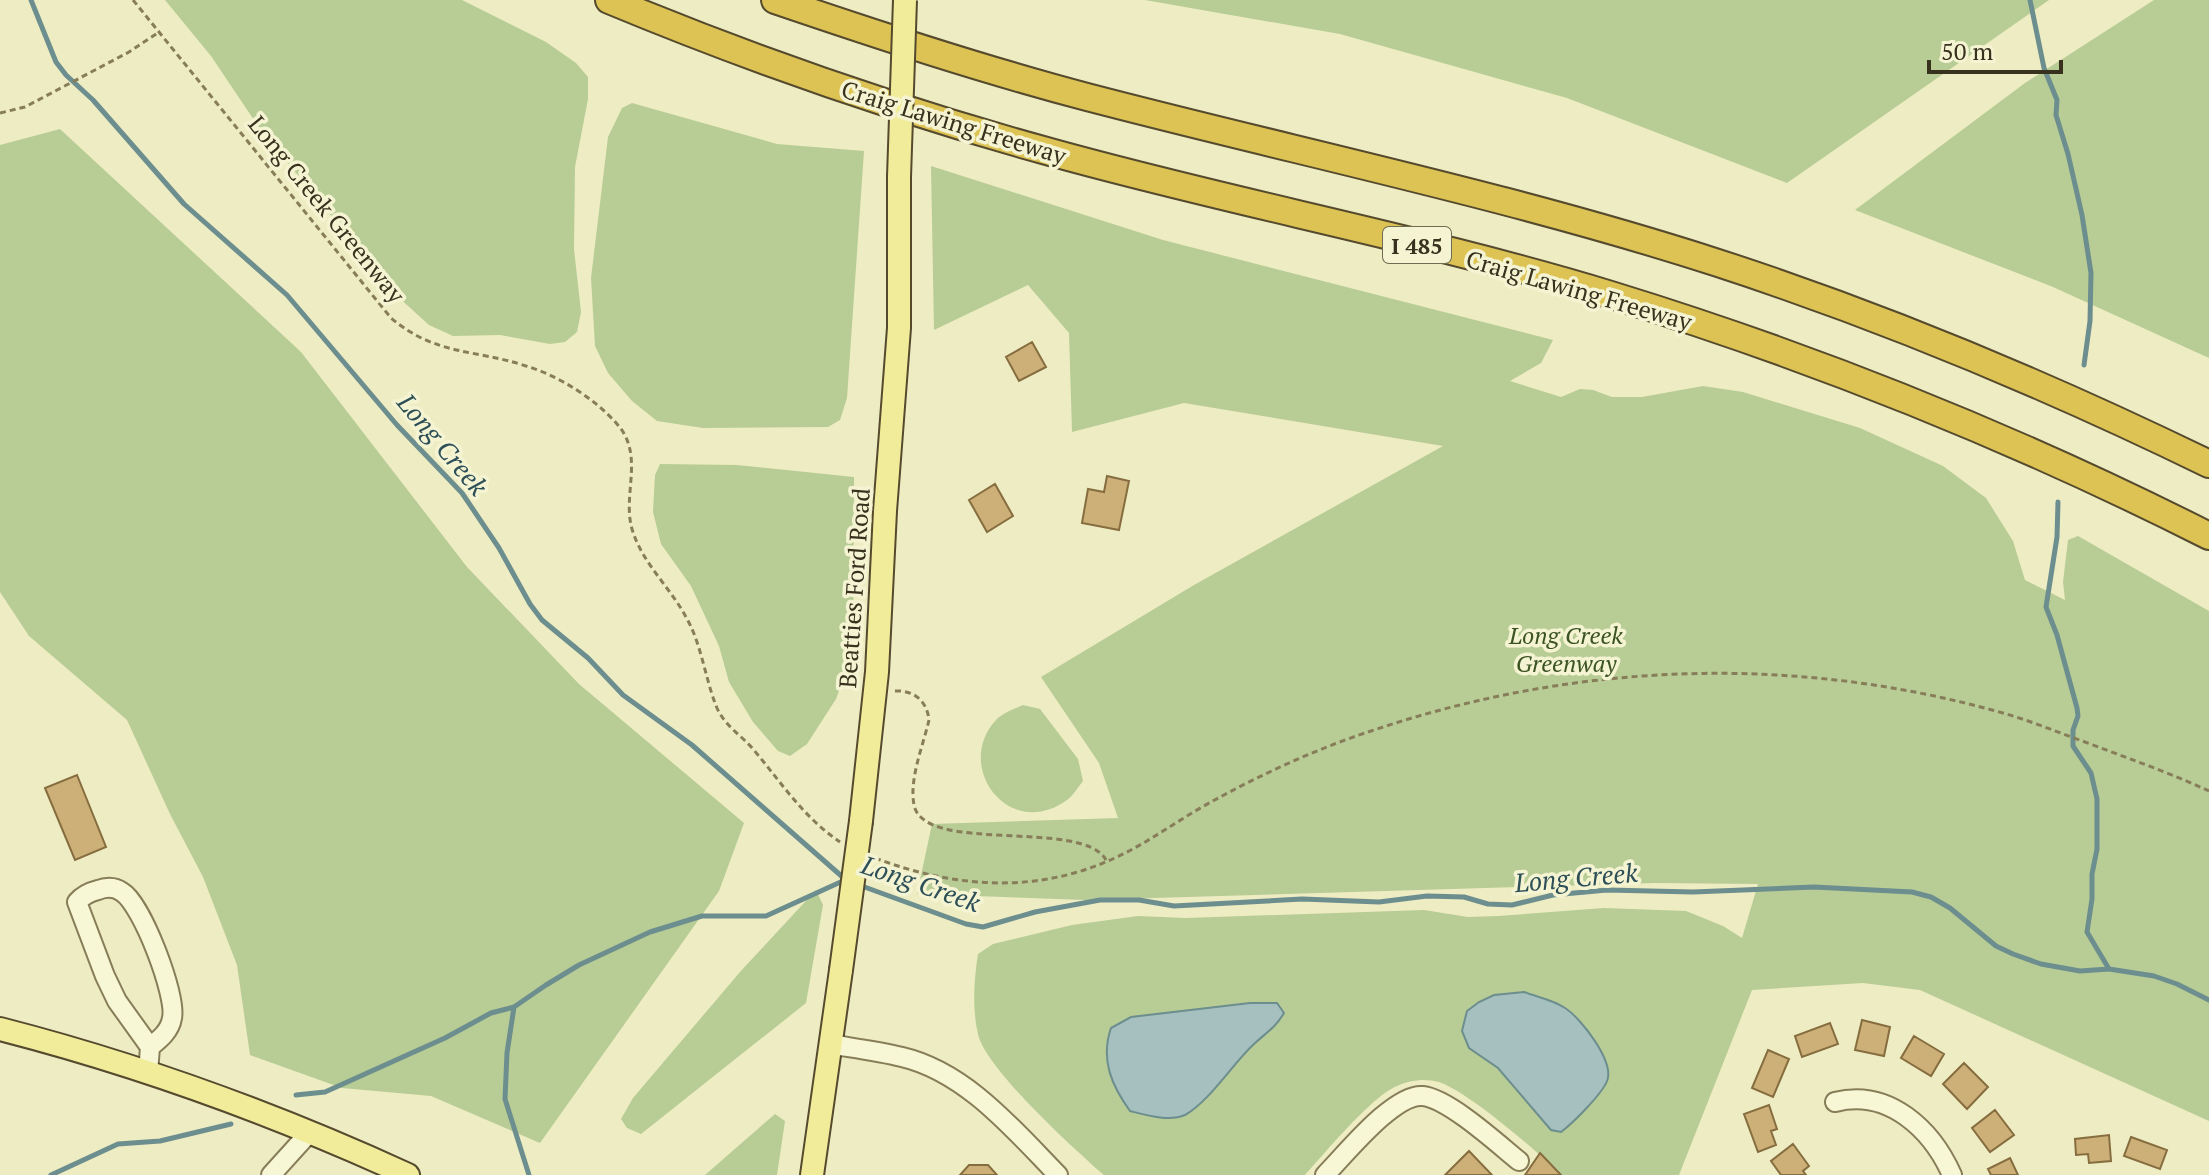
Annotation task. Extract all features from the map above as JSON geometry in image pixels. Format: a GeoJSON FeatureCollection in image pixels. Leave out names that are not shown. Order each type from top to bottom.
{"type":"FeatureCollection","features":[{"type":"Feature","properties":{"kind":"highway","name":"Craig Lawing Freeway"},"geometry":{"type":"LineString","coordinates":[[609,0],[807,78],[1044,151],[1608,295],[1754,342],[1991,434],[2209,536]]}},
{"type":"Feature","properties":{"kind":"highway"},"geometry":{"type":"LineString","coordinates":[[775,0],[976,66],[1555,215],[1715,262],[1856,310],[1993,364],[2209,464]]}},
{"type":"Feature","properties":{"kind":"main road","name":"Beatties Ford Road"},"geometry":{"type":"LineString","coordinates":[[812,1175],[861,821],[875,691],[899,328],[899,177],[905,0]]}},
{"type":"Feature","properties":{"kind":"main road"},"geometry":{"type":"LineString","coordinates":[[0,1029],[227,1100],[408,1175]]}},
{"type":"Feature","properties":{"kind":"street"},"geometry":{"type":"LineString","coordinates":[[148,1073],[150,1047],[117,1001],[77,902],[92,891],[113,888],[124,892],[135,905],[156,951],[173,1014],[170,1028],[150,1047]]}},
{"type":"Feature","properties":{"kind":"street"},"geometry":{"type":"LineString","coordinates":[[829,1044],[905,1057],[946,1075],[981,1099],[1058,1175]]}},
{"type":"Feature","properties":{"kind":"street"},"geometry":{"type":"LineString","coordinates":[[1325,1175],[1392,1108],[1407,1099],[1422,1096],[1443,1102],[1519,1161]]}},
{"type":"Feature","properties":{"kind":"street"},"geometry":{"type":"LineString","coordinates":[[1835,1102],[1863,1099],[1885,1104],[1904,1114],[1934,1141],[1952,1175]]}},
{"type":"Feature","properties":{"kind":"street"},"geometry":{"type":"LineString","coordinates":[[271,1175],[309,1133]]}},
{"type":"Feature","properties":{"kind":"path","name":"Long Creek Greenway"},"geometry":{"type":"LineString","coordinates":[[133,0],[375,299],[405,329],[441,347],[505,360],[542,372],[575,389],[619,425],[631,449],[633,465],[629,497],[632,529],[645,557],[692,627],[720,715],[755,751],[796,805],[822,830],[849,847]]}},
{"type":"Feature","properties":{"kind":"path"},"geometry":{"type":"LineString","coordinates":[[0,113],[25,107],[129,52],[159,32]]}},
{"type":"Feature","properties":{"kind":"path"},"geometry":{"type":"LineString","coordinates":[[871,857],[935,877],[1002,884],[1063,876],[1106,862],[1215,799],[1328,746],[1425,714],[1506,693],[1591,680],[1698,672],[1827,678],[1966,703],[2048,727],[2209,791]]}},
{"type":"Feature","properties":{"kind":"path"},"geometry":{"type":"LineString","coordinates":[[875,691],[904,690],[913,693],[928,713],[914,786],[913,803],[921,818],[961,833],[1075,843],[1094,848],[1106,862]]}},
{"type":"Feature","properties":{"kind":"green space"},"geometry":{"type":"Polygon","coordinates":[[[165,0],[462,0],[546,42],[576,63],[588,77],[588,99],[575,167],[574,249],[581,312],[577,332],[565,342],[550,344],[500,335],[453,336],[429,325],[396,295],[260,129],[211,56],[165,0]]]}},
{"type":"Feature","properties":{"kind":"green space"},"geometry":{"type":"Polygon","coordinates":[[[1145,0],[2049,0],[1787,183],[1567,98],[1340,34],[1145,0]]]}},
{"type":"Feature","properties":{"kind":"green space"},"geometry":{"type":"Polygon","coordinates":[[[2154,0],[2209,0],[2209,358],[2053,287],[1855,210],[2025,83],[2154,0]]]}},
{"type":"Feature","properties":{"kind":"green space"},"geometry":{"type":"Polygon","coordinates":[[[632,103],[777,144],[864,151],[847,398],[840,420],[828,427],[703,428],[657,421],[632,401],[608,373],[595,346],[591,278],[608,137],[622,108],[632,103]]]}},
{"type":"Feature","properties":{"kind":"green space"},"geometry":{"type":"Polygon","coordinates":[[[60,129],[301,352],[467,567],[579,684],[744,823],[719,891],[540,1143],[431,1096],[342,1088],[250,1055],[237,965],[203,877],[127,720],[29,636],[0,592],[0,145],[60,129]]]}},
{"type":"Feature","properties":{"kind":"green space","name":"Long Creek Greenway"},"geometry":{"type":"Polygon","coordinates":[[[931,166],[1163,240],[1553,340],[1541,363],[1510,381],[1561,397],[1580,389],[1612,397],[1642,397],[1703,386],[1743,392],[1860,428],[1943,466],[1986,498],[2013,541],[2025,580],[2065,600],[2063,582],[2068,540],[2078,536],[2209,611],[2209,1121],[1920,990],[1863,983],[1752,990],[1679,1175],[1561,1175],[1468,1098],[1439,1082],[1423,1080],[1397,1086],[1375,1101],[1305,1175],[1104,1175],[1013,1087],[984,1049],[975,1014],[975,974],[978,954],[993,944],[1072,925],[1138,916],[1186,918],[1424,910],[1468,917],[1604,908],[1686,911],[1723,926],[1742,938],[1758,884],[1655,883],[1085,900],[917,894],[932,824],[1118,818],[1099,763],[1041,677],[1194,585],[1443,446],[1184,403],[1072,432],[1069,333],[1028,285],[934,330],[931,166]]]}},
{"type":"Feature","properties":{"kind":"green space"},"geometry":{"type":"Polygon","coordinates":[[[660,464],[737,465],[854,477],[853,653],[836,699],[807,744],[790,756],[778,751],[753,722],[729,682],[719,646],[691,586],[661,544],[653,512],[655,475],[660,464]]]}},
{"type":"Feature","properties":{"kind":"green space"},"geometry":{"type":"Polygon","coordinates":[[[1023,705],[1040,709],[1078,759],[1083,781],[1069,798],[1046,811],[1025,812],[1008,805],[994,793],[984,777],[981,758],[984,738],[996,720],[1023,705]]]}},
{"type":"Feature","properties":{"kind":"green space"},"geometry":{"type":"Polygon","coordinates":[[[816,890],[823,905],[806,1003],[641,1134],[627,1128],[621,1119],[633,1098],[740,972],[816,890]]]}},
{"type":"Feature","properties":{"kind":"green space"},"geometry":{"type":"Polygon","coordinates":[[[775,1114],[785,1121],[777,1175],[705,1175],[775,1114]]]}},
{"type":"Feature","properties":{"kind":"water"},"geometry":{"type":"Polygon","coordinates":[[[1524,992],[1556,1003],[1572,1013],[1595,1041],[1606,1063],[1608,1073],[1604,1087],[1561,1132],[1551,1130],[1498,1068],[1469,1048],[1462,1031],[1467,1011],[1479,1002],[1494,995],[1524,992]]]}},
{"type":"Feature","properties":{"kind":"water"},"geometry":{"type":"Polygon","coordinates":[[[1250,1003],[1277,1003],[1284,1013],[1203,1101],[1185,1115],[1172,1118],[1130,1111],[1118,1092],[1107,1062],[1111,1028],[1131,1017],[1250,1003]]]}},
{"type":"Feature","properties":{"kind":"building"},"geometry":{"type":"Polygon","coordinates":[[[1032,342],[1046,367],[1019,381],[1006,357],[1032,342]]]}},
{"type":"Feature","properties":{"kind":"building"},"geometry":{"type":"Polygon","coordinates":[[[1107,476],[1129,481],[1119,530],[1082,523],[1088,489],[1104,492],[1107,476]]]}},
{"type":"Feature","properties":{"kind":"building"},"geometry":{"type":"Polygon","coordinates":[[[995,484],[1013,516],[987,532],[969,500],[995,484]]]}},
{"type":"Feature","properties":{"kind":"building"},"geometry":{"type":"Polygon","coordinates":[[[77,775],[106,847],[75,860],[45,788],[77,775]]]}},
{"type":"Feature","properties":{"kind":"building"},"geometry":{"type":"Polygon","coordinates":[[[1862,1020],[1890,1027],[1884,1056],[1855,1050],[1862,1020]]]}},
{"type":"Feature","properties":{"kind":"building"},"geometry":{"type":"Polygon","coordinates":[[[1830,1023],[1838,1044],[1802,1057],[1795,1036],[1830,1023]]]}},
{"type":"Feature","properties":{"kind":"building"},"geometry":{"type":"Polygon","coordinates":[[[1914,1036],[1944,1054],[1931,1076],[1901,1058],[1914,1036]]]}},
{"type":"Feature","properties":{"kind":"building"},"geometry":{"type":"Polygon","coordinates":[[[1768,1050],[1789,1059],[1773,1097],[1752,1088],[1768,1050]]]}},
{"type":"Feature","properties":{"kind":"building"},"geometry":{"type":"Polygon","coordinates":[[[1964,1063],[1988,1087],[1967,1109],[1943,1084],[1964,1063]]]}},
{"type":"Feature","properties":{"kind":"building"},"geometry":{"type":"Polygon","coordinates":[[[1769,1105],[1777,1129],[1771,1131],[1776,1145],[1758,1152],[1744,1114],[1769,1105]]]}},
{"type":"Feature","properties":{"kind":"building"},"geometry":{"type":"Polygon","coordinates":[[[1995,1110],[2014,1135],[1990,1152],[1972,1128],[1995,1110]]]}},
{"type":"Feature","properties":{"kind":"building"},"geometry":{"type":"Polygon","coordinates":[[[2109,1135],[2111,1161],[2089,1163],[2088,1154],[2076,1155],[2075,1139],[2109,1135]]]}},
{"type":"Feature","properties":{"kind":"building"},"geometry":{"type":"Polygon","coordinates":[[[2131,1137],[2167,1150],[2160,1169],[2124,1156],[2131,1137]]]}},
{"type":"Feature","properties":{"kind":"building"},"geometry":{"type":"Polygon","coordinates":[[[1793,1144],[1809,1166],[1803,1171],[1806,1175],[1781,1175],[1771,1161],[1793,1144]]]}},
{"type":"Feature","properties":{"kind":"building"},"geometry":{"type":"Polygon","coordinates":[[[1469,1151],[1492,1175],[1445,1175],[1469,1151]]]}},
{"type":"Feature","properties":{"kind":"building"},"geometry":{"type":"Polygon","coordinates":[[[1540,1153],[1561,1175],[1525,1175],[1540,1153]]]}},
{"type":"Feature","properties":{"kind":"building"},"geometry":{"type":"Polygon","coordinates":[[[2010,1158],[2018,1175],[1991,1175],[1988,1169],[2010,1158]]]}},
{"type":"Feature","properties":{"kind":"building"},"geometry":{"type":"Polygon","coordinates":[[[969,1165],[988,1165],[997,1175],[960,1175],[969,1165]]]}},
{"type":"Feature","properties":{"kind":"waterway","name":"Long Creek"},"geometry":{"type":"LineString","coordinates":[[31,0],[56,62],[66,75],[93,100],[184,204],[287,295],[397,425],[462,493],[542,620],[588,658],[623,695],[692,745],[846,880]]}},
{"type":"Feature","properties":{"kind":"waterway"},"geometry":{"type":"LineString","coordinates":[[2030,0],[2044,68],[2057,100],[2056,115],[2082,215],[2091,273],[2090,321],[2084,365]]}},
{"type":"Feature","properties":{"kind":"waterway"},"geometry":{"type":"LineString","coordinates":[[2058,502],[2057,537],[2046,607],[2077,708],[2073,746],[2091,773],[2097,799],[2097,849],[2087,932],[2109,969]]}},
{"type":"Feature","properties":{"kind":"waterway"},"geometry":{"type":"LineString","coordinates":[[296,1095],[325,1092],[445,1038],[491,1013],[514,1007],[579,965],[650,932],[702,916],[766,916],[845,880]]}},
{"type":"Feature","properties":{"kind":"waterway","name":"Long Creek"},"geometry":{"type":"LineString","coordinates":[[859,885],[966,924],[983,927],[1035,912],[1100,900],[1139,900],[1174,906],[1302,899],[1379,902],[1427,896],[1464,897],[1488,904],[1512,905],[1553,895],[1607,890],[1693,892],[1814,887],[1912,892],[1931,897],[1950,908],[1996,946],[2013,954],[2041,964],[2080,971],[2109,969],[2154,976],[2209,1000]]}},
{"type":"Feature","properties":{"kind":"waterway"},"geometry":{"type":"LineString","coordinates":[[514,1007],[507,1053],[505,1099],[529,1175]]}},
{"type":"Feature","properties":{"kind":"waterway"},"geometry":{"type":"LineString","coordinates":[[51,1175],[118,1144],[160,1141],[231,1124]]}}]}
